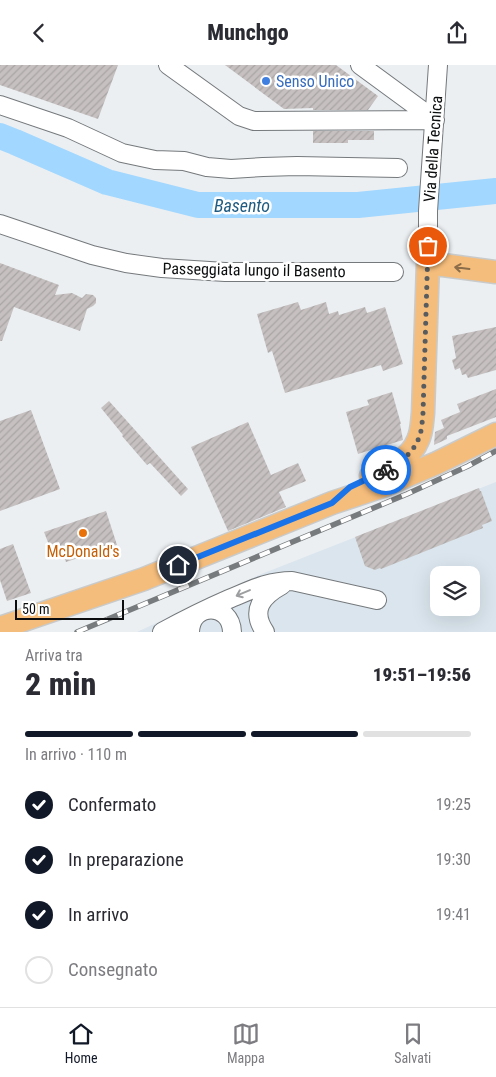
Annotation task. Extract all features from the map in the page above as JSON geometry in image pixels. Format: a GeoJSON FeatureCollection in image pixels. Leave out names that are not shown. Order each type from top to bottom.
{"type":"FeatureCollection","features":[{"type":"Feature","properties":{"kind":"main road"},"geometry":{"type":"LineString","coordinates":[[428,263],[496,272]]}},
{"type":"Feature","properties":{"kind":"main road","name":"Via della Tecnica"},"geometry":{"type":"LineString","coordinates":[[418,442],[423,413],[428,263]]}},
{"type":"Feature","properties":{"kind":"main road"},"geometry":{"type":"LineString","coordinates":[[0,629],[144,579],[332,503],[383,486],[437,463],[496,434]]}},
{"type":"Feature","properties":{"kind":"main road"},"geometry":{"type":"LineString","coordinates":[[418,442],[421,450],[426,455],[434,457],[458,452]]}},
{"type":"Feature","properties":{"kind":"main road"},"geometry":{"type":"LineString","coordinates":[[332,503],[350,487],[400,461],[418,442]]}},
{"type":"Feature","properties":{"kind":"street"},"geometry":{"type":"LineString","coordinates":[[168,65],[239,116],[254,121],[434,120]]}},
{"type":"Feature","properties":{"kind":"street"},"geometry":{"type":"LineString","coordinates":[[360,65],[434,120]]}},
{"type":"Feature","properties":{"kind":"street","name":"Via della Tecnica"},"geometry":{"type":"LineString","coordinates":[[428,263],[428,211],[438,65]]}},
{"type":"Feature","properties":{"kind":"street"},"geometry":{"type":"LineString","coordinates":[[0,105],[68,128],[122,153],[154,160],[184,161],[207,167],[231,169],[297,166],[398,168]]}},
{"type":"Feature","properties":{"kind":"street","name":"Passeggiata lungo il Basento"},"geometry":{"type":"LineString","coordinates":[[0,223],[92,255],[126,263],[162,268],[225,272],[394,272]]}},
{"type":"Feature","properties":{"kind":"street"},"geometry":{"type":"LineString","coordinates":[[190,632],[190,626],[197,614],[271,582],[292,581],[307,583],[377,600]]}},
{"type":"Feature","properties":{"kind":"street"},"geometry":{"type":"LineString","coordinates":[[265,632],[258,617],[262,599],[283,585],[307,583]]}},
{"type":"Feature","properties":{"kind":"street"},"geometry":{"type":"LineString","coordinates":[[162,632],[210,609],[223,613],[230,625],[249,632]]}},
{"type":"Feature","properties":{"kind":"shaded area"},"geometry":{"type":"Polygon","coordinates":[[[496,482],[496,632],[137,632],[259,575],[496,482]]]}},
{"type":"Feature","properties":{"kind":"building"},"geometry":{"type":"Polygon","coordinates":[[[0,65],[118,65],[98,119],[0,85],[0,65]]]}},
{"type":"Feature","properties":{"kind":"building"},"geometry":{"type":"Polygon","coordinates":[[[225,65],[336,65],[378,96],[368,110],[284,109],[225,65]]]}},
{"type":"Feature","properties":{"kind":"building"},"geometry":{"type":"Polygon","coordinates":[[[313,131],[374,131],[374,140],[348,140],[348,143],[313,143],[313,131]]]}},
{"type":"Feature","properties":{"kind":"building"},"geometry":{"type":"Polygon","coordinates":[[[0,263],[59,285],[55,295],[72,293],[82,298],[86,294],[93,295],[96,298],[96,303],[87,309],[80,331],[14,307],[2,341],[0,341],[0,263]]]}},
{"type":"Feature","properties":{"kind":"building"},"geometry":{"type":"Polygon","coordinates":[[[298,302],[301,310],[326,302],[329,314],[338,311],[339,315],[365,307],[367,313],[385,307],[403,364],[383,371],[381,365],[285,393],[272,351],[268,353],[257,314],[298,302]]]}},
{"type":"Feature","properties":{"kind":"building"},"geometry":{"type":"Polygon","coordinates":[[[496,327],[496,370],[468,378],[466,374],[462,375],[460,368],[455,370],[452,360],[456,358],[452,336],[496,327]]]}},
{"type":"Feature","properties":{"kind":"building"},"geometry":{"type":"Polygon","coordinates":[[[496,389],[496,417],[447,436],[447,439],[434,445],[435,432],[444,428],[441,420],[460,412],[457,404],[496,389]]]}},
{"type":"Feature","properties":{"kind":"building"},"geometry":{"type":"Polygon","coordinates":[[[392,392],[401,424],[403,440],[358,454],[346,412],[369,405],[367,400],[392,392]]]}},
{"type":"Feature","properties":{"kind":"building"},"geometry":{"type":"Polygon","coordinates":[[[109,401],[188,489],[181,496],[150,463],[147,465],[122,436],[101,408],[109,401]]]}},
{"type":"Feature","properties":{"kind":"building"},"geometry":{"type":"Polygon","coordinates":[[[31,410],[60,489],[0,511],[0,421],[31,410]]]}},
{"type":"Feature","properties":{"kind":"building"},"geometry":{"type":"Polygon","coordinates":[[[248,422],[271,475],[298,463],[306,481],[279,492],[286,507],[228,531],[191,447],[248,422]]]}},
{"type":"Feature","properties":{"kind":"building"},"geometry":{"type":"Polygon","coordinates":[[[479,488],[492,521],[482,525],[483,528],[381,569],[375,570],[365,566],[355,537],[479,488]]]}},
{"type":"Feature","properties":{"kind":"building"},"geometry":{"type":"Polygon","coordinates":[[[106,511],[117,545],[66,562],[59,542],[49,545],[44,532],[106,511]]]}},
{"type":"Feature","properties":{"kind":"building"},"geometry":{"type":"Polygon","coordinates":[[[13,544],[31,593],[7,601],[0,580],[0,549],[13,544]]]}},
{"type":"Feature","properties":{"kind":"waterway","name":"Basento"},"geometry":{"type":"LineString","coordinates":[[0,136],[107,182],[198,205],[358,205],[496,191]]}},
{"type":"Feature","properties":{"kind":"railway"},"geometry":{"type":"LineString","coordinates":[[77,632],[407,494],[496,451]]}},
{"type":"Feature","properties":{"kind":"way so far"},"geometry":{"type":"LineString","coordinates":[[386,470],[409,453],[418,442],[421,429],[428,246]]}},
{"type":"Feature","properties":{"kind":"place","name":"Senso Unico"},"geometry":{"type":"Point","coordinates":[266,81]}},
{"type":"Feature","properties":{"kind":"place","name":"McDonald's"},"geometry":{"type":"Point","coordinates":[83,533]}},
{"type":"Feature","properties":{"kind":"route"},"geometry":{"type":"LineString","coordinates":[[178,565],[332,503],[350,487],[386,470]]}}]}
